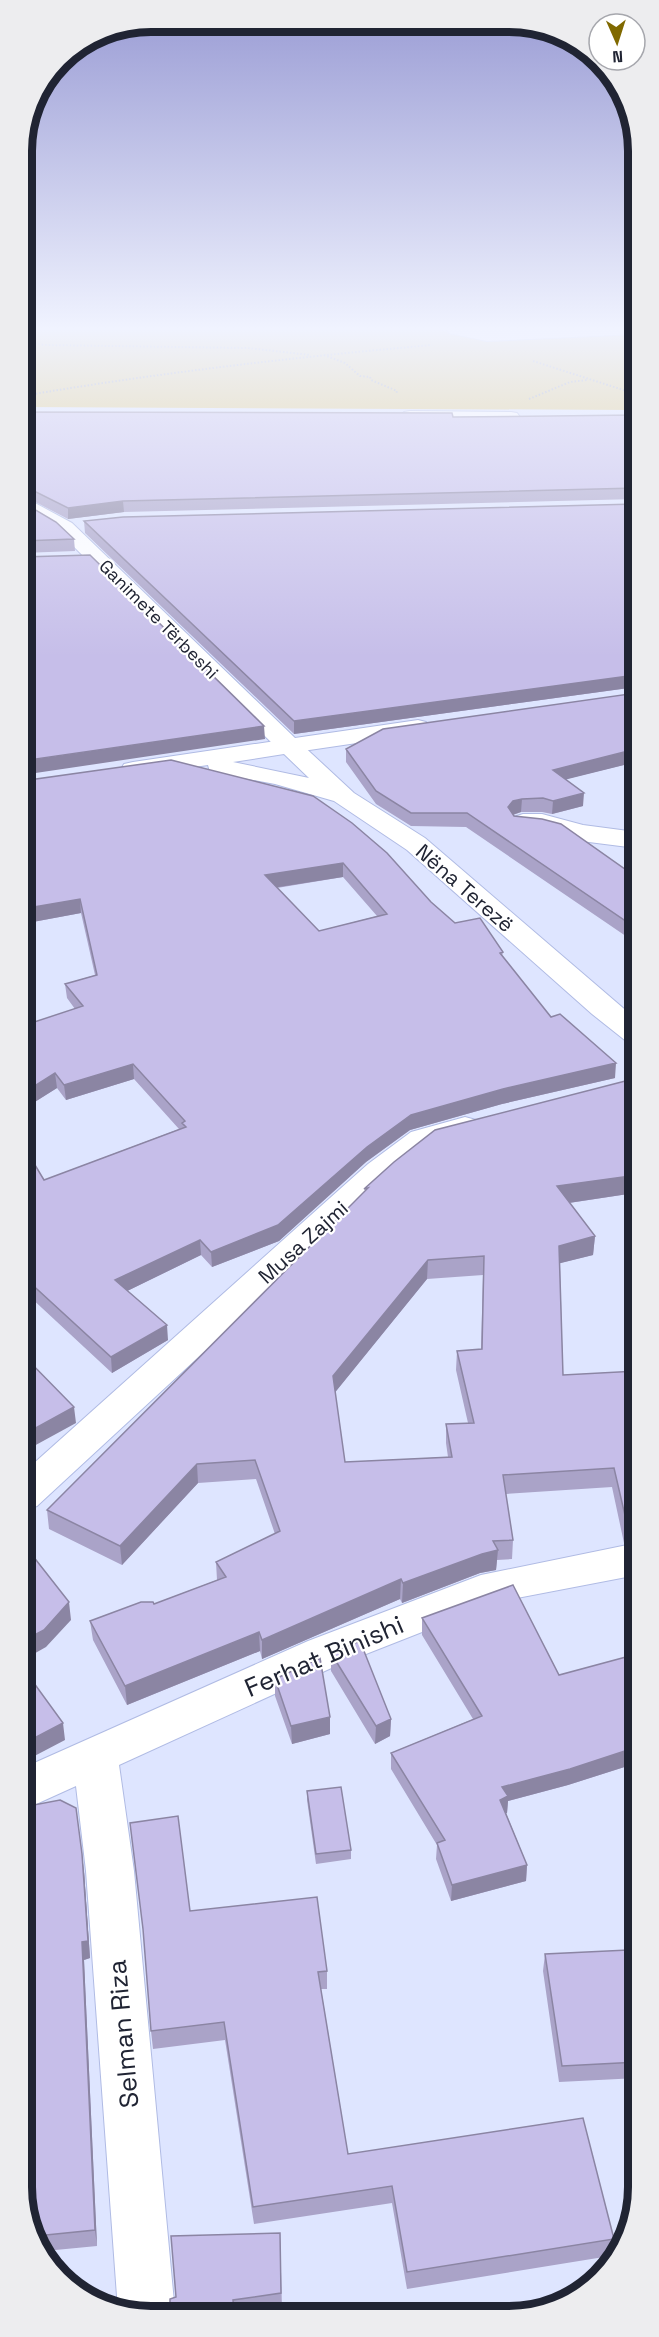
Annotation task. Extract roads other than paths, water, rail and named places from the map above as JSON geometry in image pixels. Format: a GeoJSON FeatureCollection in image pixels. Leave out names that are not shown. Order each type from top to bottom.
{"type":"FeatureCollection","features":[{"type":"Feature","properties":{"kind":"street","name":"Ganimete Tërbeshi"},"geometry":{"type":"LineString","coordinates":[[32,508],[65,527],[289,746]]}},
{"type":"Feature","properties":{"kind":"street"},"geometry":{"type":"LineString","coordinates":[[65,527],[89,524]]}},
{"type":"Feature","properties":{"kind":"street"},"geometry":{"type":"LineString","coordinates":[[65,560],[98,558]]}},
{"type":"Feature","properties":{"kind":"street"},"geometry":{"type":"LineString","coordinates":[[107,772],[439,724]]}},
{"type":"Feature","properties":{"kind":"street","name":"Nëna Terezë"},"geometry":{"type":"LineString","coordinates":[[289,746],[345,798],[416,844],[628,1028]]}},
{"type":"Feature","properties":{"kind":"street"},"geometry":{"type":"LineString","coordinates":[[181,761],[258,772],[300,782],[345,798]]}},
{"type":"Feature","properties":{"kind":"street"},"geometry":{"type":"LineString","coordinates":[[522,822],[542,822],[581,833],[628,839]]}},
{"type":"Feature","properties":{"kind":"street","name":"Musa Zajmi"},"geometry":{"type":"LineString","coordinates":[[32,1488],[380,1171],[422,1139],[491,1120]]}},
{"type":"Feature","properties":{"kind":"street","name":"Ferhat Binishi"},"geometry":{"type":"LineString","coordinates":[[32,1786],[323,1653],[496,1586],[627,1561]]}},
{"type":"Feature","properties":{"kind":"street","name":"Selman Riza"},"geometry":{"type":"LineString","coordinates":[[95,1755],[110,1871],[146,2305]]}}]}
